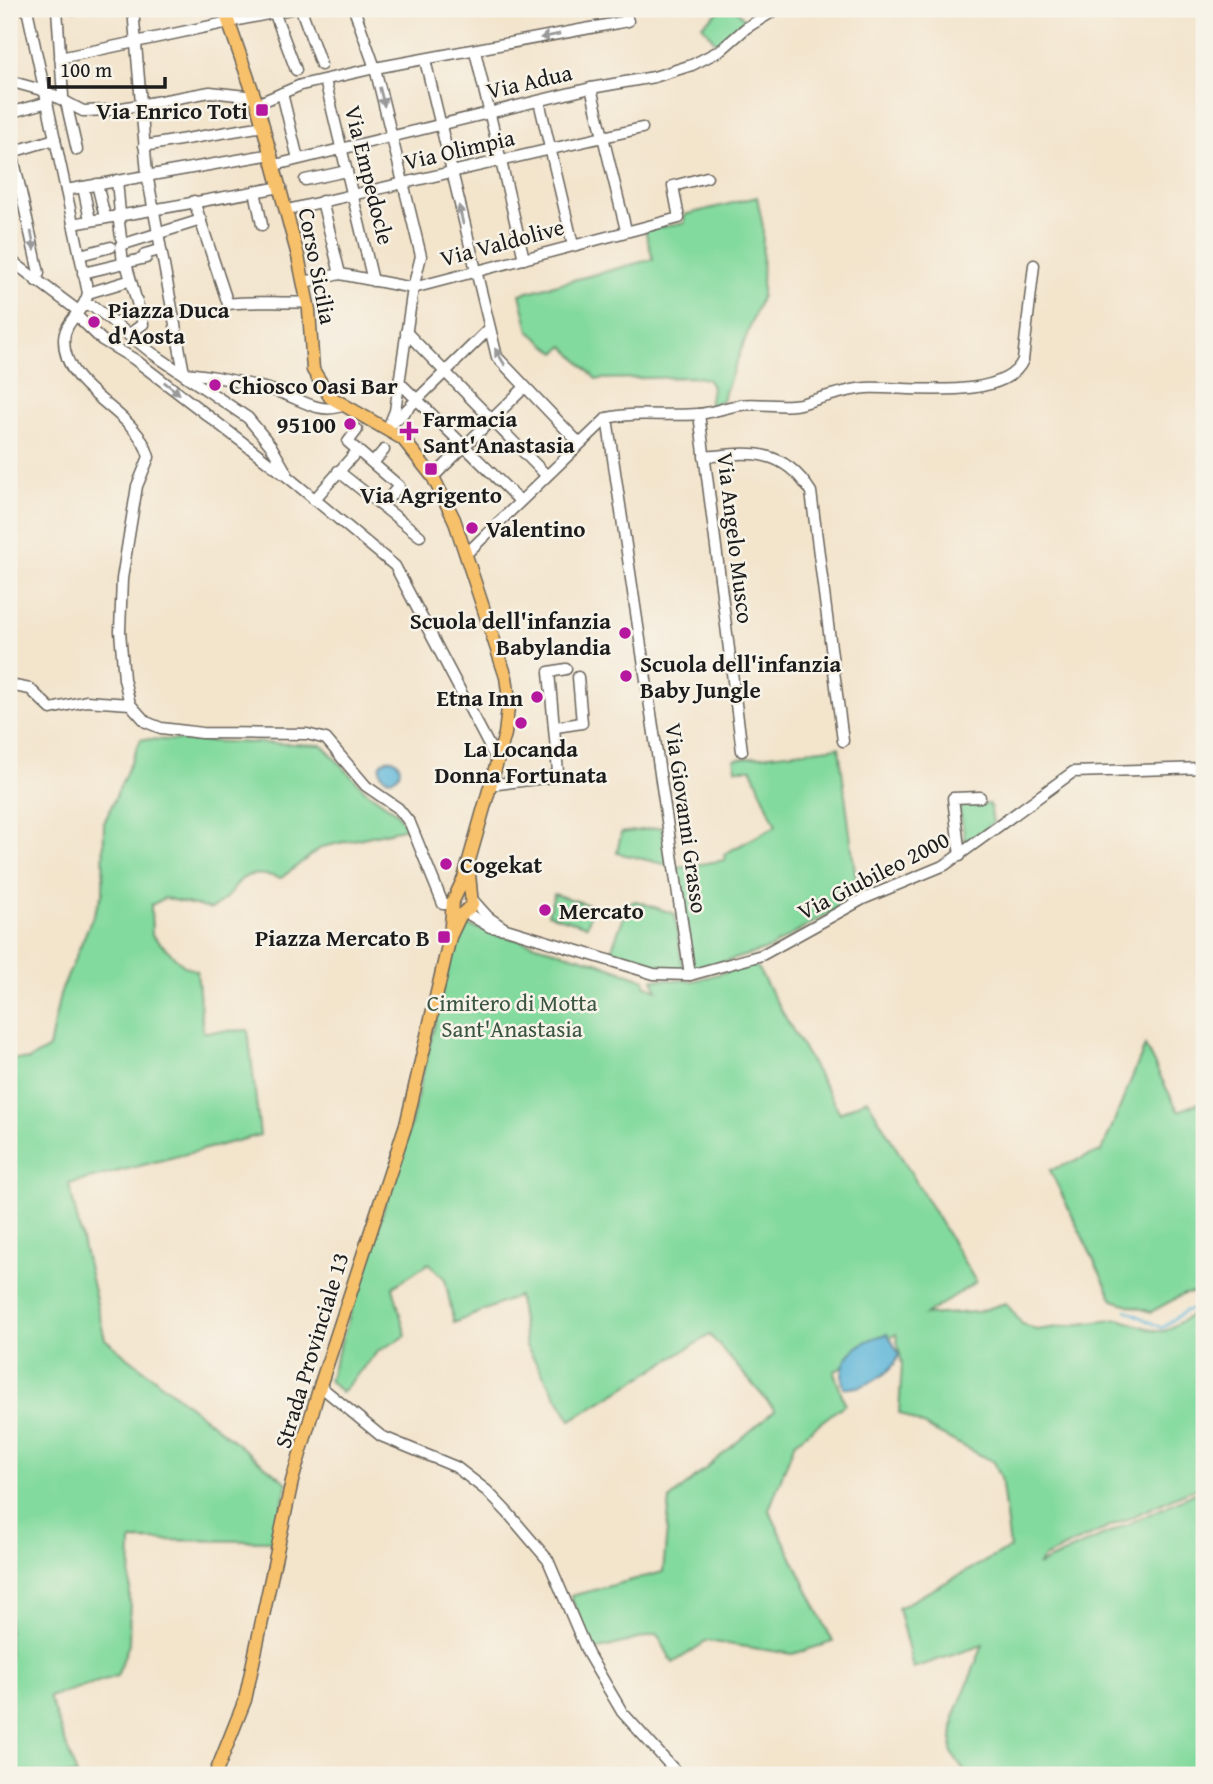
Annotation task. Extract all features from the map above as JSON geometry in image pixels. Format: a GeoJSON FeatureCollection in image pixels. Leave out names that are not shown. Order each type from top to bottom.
{"type":"FeatureCollection","features":[{"type":"Feature","properties":{"kind":"main road","name":"Corso Sicilia"},"geometry":{"type":"LineString","coordinates":[[223,9],[256,101],[281,187],[308,302],[313,370],[323,389],[342,406],[388,428],[402,439],[433,477],[467,553],[508,687],[508,716],[497,761]]}},
{"type":"Feature","properties":{"kind":"main road"},"geometry":{"type":"LineString","coordinates":[[490,785],[497,761]]}},
{"type":"Feature","properties":{"kind":"main road","name":"Strada Provinciale 13"},"geometry":{"type":"LineString","coordinates":[[215,1775],[249,1688],[292,1481],[320,1385],[408,1121],[468,863],[490,785]]}},
{"type":"Feature","properties":{"kind":"street"},"geometry":{"type":"LineString","coordinates":[[27,9],[88,293]]}},
{"type":"Feature","properties":{"kind":"street"},"geometry":{"type":"LineString","coordinates":[[57,9],[64,99],[77,150]]}},
{"type":"Feature","properties":{"kind":"street"},"geometry":{"type":"LineString","coordinates":[[133,9],[143,104],[146,174],[184,373]]}},
{"type":"Feature","properties":{"kind":"street"},"geometry":{"type":"LineString","coordinates":[[60,58],[229,23],[274,10],[291,9]]}},
{"type":"Feature","properties":{"kind":"street"},"geometry":{"type":"LineString","coordinates":[[301,9],[321,65]]}},
{"type":"Feature","properties":{"kind":"street"},"geometry":{"type":"LineString","coordinates":[[354,9],[375,68],[421,256],[413,288],[394,411],[388,428]]}},
{"type":"Feature","properties":{"kind":"street"},"geometry":{"type":"LineString","coordinates":[[9,113],[46,99],[64,99],[79,110],[111,110],[210,92],[256,101],[375,68],[628,21],[624,9]]}},
{"type":"Feature","properties":{"kind":"street","name":"Via Adua"},"geometry":{"type":"LineString","coordinates":[[66,190],[146,174],[273,159],[298,159],[592,88],[654,77],[692,65],[722,50],[746,28],[777,9]]}},
{"type":"Feature","properties":{"kind":"street"},"geometry":{"type":"LineString","coordinates":[[274,10],[296,70]]}},
{"type":"Feature","properties":{"kind":"street"},"geometry":{"type":"LineString","coordinates":[[475,51],[524,259]]}},
{"type":"Feature","properties":{"kind":"street"},"geometry":{"type":"LineString","coordinates":[[425,60],[497,357],[579,443]]}},
{"type":"Feature","properties":{"kind":"street","name":"Via Empedocle"},"geometry":{"type":"LineString","coordinates":[[325,80],[373,281]]}},
{"type":"Feature","properties":{"kind":"street"},"geometry":{"type":"LineString","coordinates":[[9,81],[46,99]]}},
{"type":"Feature","properties":{"kind":"street"},"geometry":{"type":"LineString","coordinates":[[592,88],[626,230]]}},
{"type":"Feature","properties":{"kind":"street"},"geometry":{"type":"LineString","coordinates":[[282,93],[298,159]]}},
{"type":"Feature","properties":{"kind":"street"},"geometry":{"type":"LineString","coordinates":[[539,101],[572,245]]}},
{"type":"Feature","properties":{"kind":"street"},"geometry":{"type":"LineString","coordinates":[[144,146],[264,126]]}},
{"type":"Feature","properties":{"kind":"street","name":"Via Olimpia"},"geometry":{"type":"LineString","coordinates":[[286,210],[642,128]]}},
{"type":"Feature","properties":{"kind":"street"},"geometry":{"type":"LineString","coordinates":[[36,281],[39,273],[12,152],[55,139]]}},
{"type":"Feature","properties":{"kind":"street"},"geometry":{"type":"LineString","coordinates":[[305,180],[347,171]]}},
{"type":"Feature","properties":{"kind":"street","name":"Via Valdolive"},"geometry":{"type":"LineString","coordinates":[[304,282],[340,274],[413,288],[679,218],[673,186],[707,177]]}},
{"type":"Feature","properties":{"kind":"street"},"geometry":{"type":"LineString","coordinates":[[117,180],[118,243],[143,324],[128,335]]}},
{"type":"Feature","properties":{"kind":"street"},"geometry":{"type":"LineString","coordinates":[[97,184],[105,217]]}},
{"type":"Feature","properties":{"kind":"street"},"geometry":{"type":"LineString","coordinates":[[83,187],[90,220]]}},
{"type":"Feature","properties":{"kind":"street"},"geometry":{"type":"LineString","coordinates":[[73,224],[281,187]]}},
{"type":"Feature","properties":{"kind":"street"},"geometry":{"type":"LineString","coordinates":[[255,191],[262,225]]}},
{"type":"Feature","properties":{"kind":"street"},"geometry":{"type":"LineString","coordinates":[[194,201],[229,304],[256,300],[266,304],[308,302]]}},
{"type":"Feature","properties":{"kind":"street"},"geometry":{"type":"LineString","coordinates":[[322,201],[340,274]]}},
{"type":"Feature","properties":{"kind":"street"},"geometry":{"type":"LineString","coordinates":[[80,255],[201,220]]}},
{"type":"Feature","properties":{"kind":"street"},"geometry":{"type":"LineString","coordinates":[[83,273],[146,258],[145,254],[160,250]]}},
{"type":"Feature","properties":{"kind":"street"},"geometry":{"type":"LineString","coordinates":[[9,259],[113,346],[289,478],[383,555],[402,575],[497,761]]}},
{"type":"Feature","properties":{"kind":"street"},"geometry":{"type":"LineString","coordinates":[[467,553],[607,418],[699,414],[742,404],[803,403],[835,392],[867,388],[948,390],[1004,377],[1018,368],[1023,360],[1034,265]]}},
{"type":"Feature","properties":{"kind":"street"},"geometry":{"type":"LineString","coordinates":[[125,282],[88,293],[64,339],[72,369],[126,420],[149,457],[137,486],[122,579],[120,631],[130,704],[146,722],[161,728],[202,733],[307,734],[327,739],[366,786],[398,808],[410,822],[460,904],[447,953]]}},
{"type":"Feature","properties":{"kind":"street"},"geometry":{"type":"LineString","coordinates":[[76,313],[93,306],[128,335],[248,418],[271,446],[289,478]]}},
{"type":"Feature","properties":{"kind":"street"},"geometry":{"type":"LineString","coordinates":[[113,346],[119,335],[119,327]]}},
{"type":"Feature","properties":{"kind":"street"},"geometry":{"type":"LineString","coordinates":[[388,428],[489,329]]}},
{"type":"Feature","properties":{"kind":"street"},"geometry":{"type":"LineString","coordinates":[[406,332],[546,475]]}},
{"type":"Feature","properties":{"kind":"street"},"geometry":{"type":"LineString","coordinates":[[184,373],[210,375],[273,390],[316,408],[330,410],[342,406]]}},
{"type":"Feature","properties":{"kind":"street"},"geometry":{"type":"LineString","coordinates":[[399,382],[519,500]]}},
{"type":"Feature","properties":{"kind":"street"},"geometry":{"type":"LineString","coordinates":[[433,477],[525,387]]}},
{"type":"Feature","properties":{"kind":"street","name":"Via Angelo Musco"},"geometry":{"type":"LineString","coordinates":[[699,414],[742,751]]}},
{"type":"Feature","properties":{"kind":"street","name":"Via Giovanni Grasso"},"geometry":{"type":"LineString","coordinates":[[607,418],[690,975]]}},
{"type":"Feature","properties":{"kind":"street"},"geometry":{"type":"LineString","coordinates":[[357,430],[348,442],[399,486],[382,506]]}},
{"type":"Feature","properties":{"kind":"street"},"geometry":{"type":"LineString","coordinates":[[264,459],[268,457],[271,446]]}},
{"type":"Feature","properties":{"kind":"street"},"geometry":{"type":"LineString","coordinates":[[314,500],[358,450]]}},
{"type":"Feature","properties":{"kind":"street"},"geometry":{"type":"LineString","coordinates":[[373,463],[384,450]]}},
{"type":"Feature","properties":{"kind":"street"},"geometry":{"type":"LineString","coordinates":[[704,457],[761,454],[792,469],[811,492],[843,741]]}},
{"type":"Feature","properties":{"kind":"street"},"geometry":{"type":"LineString","coordinates":[[338,471],[421,536]]}},
{"type":"Feature","properties":{"kind":"street"},"geometry":{"type":"LineString","coordinates":[[490,785],[552,777],[558,772],[549,672],[566,669]]}},
{"type":"Feature","properties":{"kind":"street"},"geometry":{"type":"LineString","coordinates":[[556,727],[582,723],[578,677]]}},
{"type":"Feature","properties":{"kind":"street"},"geometry":{"type":"LineString","coordinates":[[9,685],[30,690],[51,709],[86,701],[130,704]]}},
{"type":"Feature","properties":{"kind":"street","name":"Via Giubileo 2000"},"geometry":{"type":"LineString","coordinates":[[460,904],[506,929],[654,974],[690,975],[762,955],[863,899],[960,856],[1073,772],[1204,768]]}},
{"type":"Feature","properties":{"kind":"street"},"geometry":{"type":"LineString","coordinates":[[960,856],[953,799],[980,797]]}},
{"type":"Feature","properties":{"kind":"street"},"geometry":{"type":"LineString","coordinates":[[320,1385],[381,1436],[456,1467],[508,1513],[548,1560],[587,1654],[622,1712],[679,1775]]}},
{"type":"Feature","properties":{"kind":"green space"},"geometry":{"type":"Polygon","coordinates":[[[722,9],[736,9],[745,20],[716,43],[702,25],[722,9]]]}},
{"type":"Feature","properties":{"kind":"green space"},"geometry":{"type":"Polygon","coordinates":[[[757,197],[763,227],[762,295],[722,400],[709,408],[712,387],[708,380],[698,377],[596,379],[564,346],[556,353],[529,331],[520,294],[653,259],[645,230],[685,223],[684,215],[757,197]]]}},
{"type":"Feature","properties":{"kind":"green space"},"geometry":{"type":"Polygon","coordinates":[[[141,739],[322,745],[365,790],[396,812],[407,828],[322,847],[281,878],[264,875],[245,877],[222,902],[211,909],[165,898],[151,905],[152,935],[184,966],[197,971],[203,1032],[248,1030],[260,1135],[69,1184],[105,1339],[287,1483],[274,1541],[131,1540],[129,1644],[117,1676],[49,1697],[77,1775],[9,1775],[9,1058],[28,1060],[49,1048],[60,994],[103,892],[104,823],[141,739]]]}},
{"type":"Feature","properties":{"kind":"green space"},"geometry":{"type":"Polygon","coordinates":[[[839,747],[858,896],[768,949],[696,970],[691,964],[677,868],[725,860],[724,854],[776,826],[752,769],[736,769],[734,759],[839,747]]]}},
{"type":"Feature","properties":{"kind":"green space"},"geometry":{"type":"Polygon","coordinates":[[[990,804],[993,823],[966,846],[959,806],[990,804]]]}},
{"type":"Feature","properties":{"kind":"green space"},"geometry":{"type":"Polygon","coordinates":[[[662,827],[668,865],[617,853],[621,833],[662,827]]]}},
{"type":"Feature","properties":{"kind":"green space"},"geometry":{"type":"Polygon","coordinates":[[[554,894],[593,906],[587,926],[548,914],[554,894]]]}},
{"type":"Feature","properties":{"kind":"green space"},"geometry":{"type":"Polygon","coordinates":[[[636,901],[675,914],[683,970],[656,970],[609,956],[629,903],[636,901]]]}},
{"type":"Feature","properties":{"kind":"green space","name":"Cimitero di Motta Sant'Anastasia"},"geometry":{"type":"Polygon","coordinates":[[[459,923],[596,962],[645,980],[645,985],[657,990],[653,979],[693,981],[755,964],[840,1113],[867,1099],[976,1282],[925,1315],[977,1312],[1006,1303],[1022,1324],[1036,1330],[1119,1319],[1156,1331],[1165,1331],[1190,1316],[1204,1313],[1204,1484],[1070,1545],[1044,1558],[1037,1566],[1204,1489],[1204,1775],[967,1775],[951,1751],[954,1717],[983,1645],[913,1668],[898,1608],[1010,1548],[1001,1477],[994,1462],[899,1413],[902,1364],[896,1334],[834,1372],[845,1404],[795,1442],[769,1510],[833,1642],[793,1654],[707,1641],[673,1663],[657,1634],[592,1651],[571,1596],[663,1572],[670,1499],[775,1410],[710,1335],[571,1420],[526,1346],[518,1296],[454,1323],[445,1279],[429,1263],[393,1287],[406,1336],[378,1351],[341,1393],[329,1380],[410,1127],[459,923]]]}},
{"type":"Feature","properties":{"kind":"green space"},"geometry":{"type":"Polygon","coordinates":[[[1145,1046],[1178,1111],[1204,1101],[1204,1292],[1184,1294],[1151,1312],[1113,1300],[1050,1170],[1102,1151],[1145,1046]]]}},
{"type":"Feature","properties":{"kind":"water"},"geometry":{"type":"Polygon","coordinates":[[[390,759],[397,762],[400,769],[397,776],[390,779],[383,776],[380,769],[383,762],[390,759]]]}},
{"type":"Feature","properties":{"kind":"water"},"geometry":{"type":"Polygon","coordinates":[[[888,1334],[899,1354],[891,1368],[868,1383],[844,1388],[842,1377],[846,1359],[859,1346],[888,1334]]]}},
{"type":"Feature","properties":{"kind":"waterway"},"geometry":{"type":"LineString","coordinates":[[1126,1310],[1162,1328],[1185,1311],[1204,1307]]}},
{"type":"Feature","properties":{"kind":"place","name":"Via Enrico Toti"},"geometry":{"type":"Point","coordinates":[262,110]}},
{"type":"Feature","properties":{"kind":"place","name":"Piazza Duca d'Aosta"},"geometry":{"type":"Point","coordinates":[94,322]}},
{"type":"Feature","properties":{"kind":"place","name":"Chiosco Oasi Bar"},"geometry":{"type":"Point","coordinates":[215,385]}},
{"type":"Feature","properties":{"kind":"place","name":"95100"},"geometry":{"type":"Point","coordinates":[350,424]}},
{"type":"Feature","properties":{"kind":"place","name":"Farmacia Sant'Anastasia"},"geometry":{"type":"Point","coordinates":[409,431]}},
{"type":"Feature","properties":{"kind":"place","name":"Via Agrigento"},"geometry":{"type":"Point","coordinates":[431,469]}},
{"type":"Feature","properties":{"kind":"place","name":"Valentino"},"geometry":{"type":"Point","coordinates":[472,528]}},
{"type":"Feature","properties":{"kind":"place","name":"Scuola dell'infanzia Babylandia"},"geometry":{"type":"Point","coordinates":[625,633]}},
{"type":"Feature","properties":{"kind":"place","name":"Scuola dell'infanzia Baby Jungle"},"geometry":{"type":"Point","coordinates":[626,676]}},
{"type":"Feature","properties":{"kind":"place","name":"Etna Inn"},"geometry":{"type":"Point","coordinates":[537,697]}},
{"type":"Feature","properties":{"kind":"place","name":"La Locanda Donna Fortunata"},"geometry":{"type":"Point","coordinates":[521,723]}},
{"type":"Feature","properties":{"kind":"place","name":"Cogekat"},"geometry":{"type":"Point","coordinates":[446,864]}},
{"type":"Feature","properties":{"kind":"place","name":"Mercato"},"geometry":{"type":"Point","coordinates":[545,910]}},
{"type":"Feature","properties":{"kind":"place","name":"Piazza Mercato B"},"geometry":{"type":"Point","coordinates":[444,937]}}]}
